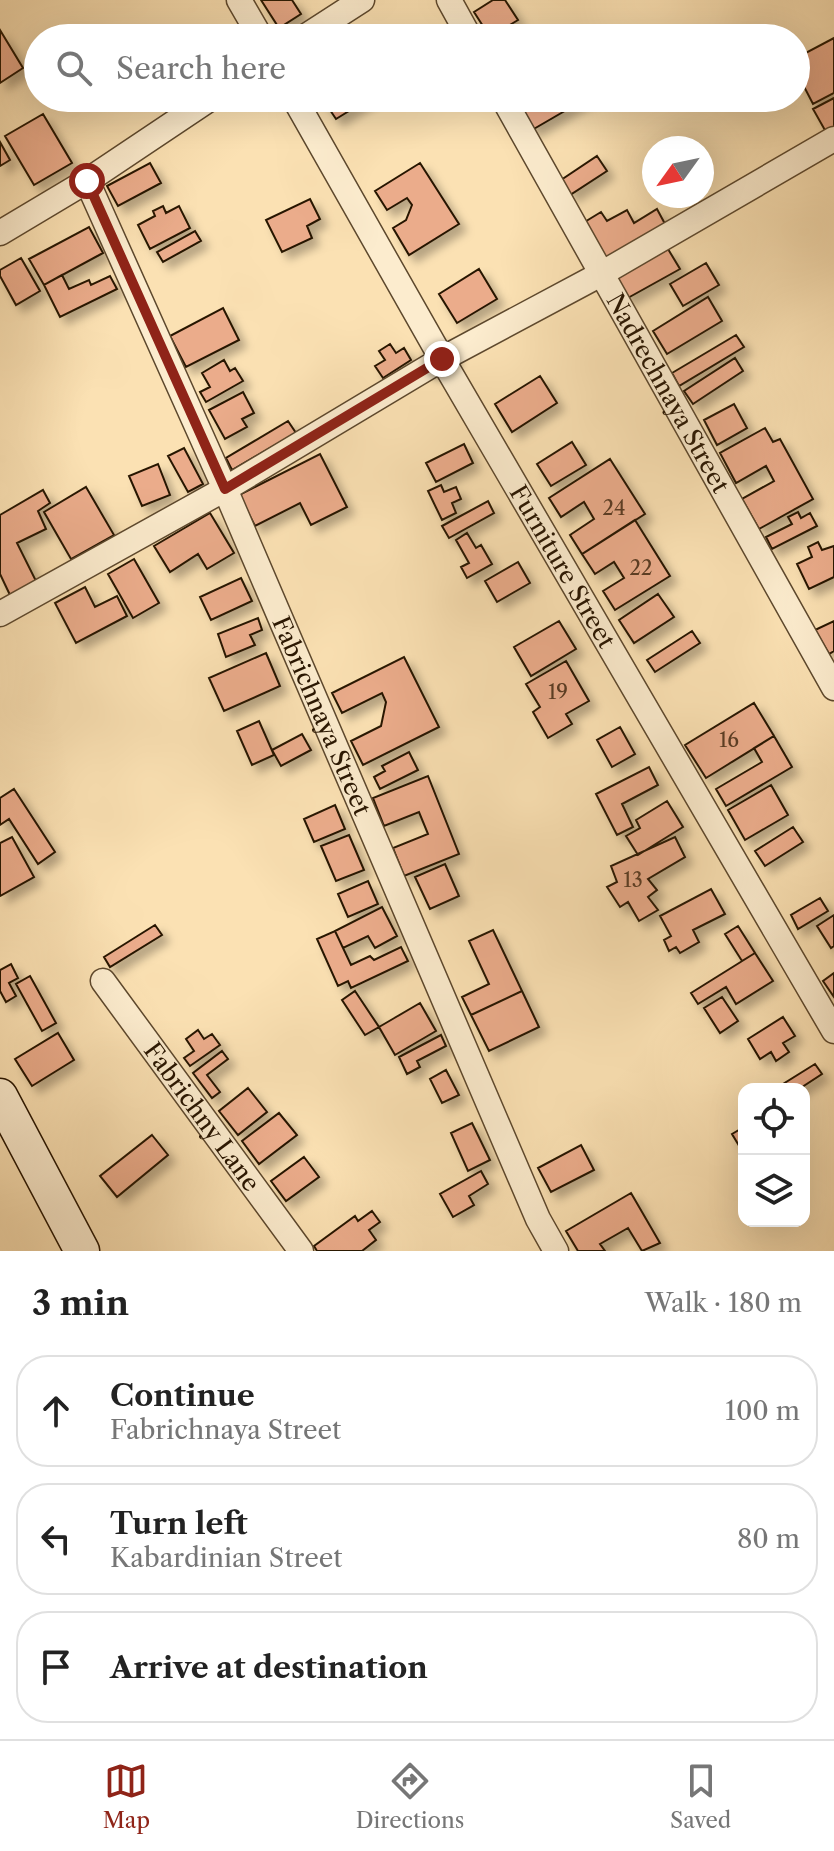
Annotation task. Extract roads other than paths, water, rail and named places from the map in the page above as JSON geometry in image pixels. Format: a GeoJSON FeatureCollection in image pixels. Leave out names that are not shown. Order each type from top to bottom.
{"type":"FeatureCollection","features":[{"type":"Feature","properties":{"kind":"street"},"geometry":{"type":"LineString","coordinates":[[239,0],[253,24]]}},
{"type":"Feature","properties":{"kind":"street"},"geometry":{"type":"LineString","coordinates":[[325,24],[362,0]]}},
{"type":"Feature","properties":{"kind":"street"},"geometry":{"type":"LineString","coordinates":[[449,0],[462,24]]}},
{"type":"Feature","properties":{"kind":"street"},"geometry":{"type":"LineString","coordinates":[[0,233],[87,181],[190,112]]}},
{"type":"Feature","properties":{"kind":"street","name":"Furniture Street"},"geometry":{"type":"LineString","coordinates":[[302,112],[442,359],[834,1031]]}},
{"type":"Feature","properties":{"kind":"street","name":"Nadrechnaya Street"},"geometry":{"type":"LineString","coordinates":[[511,112],[834,688]]}},
{"type":"Feature","properties":{"kind":"street"},"geometry":{"type":"LineString","coordinates":[[0,614],[225,489],[442,359],[601,274],[834,139]]}},
{"type":"Feature","properties":{"kind":"street","name":"Fabrichnaya Street"},"geometry":{"type":"LineString","coordinates":[[87,181],[225,489],[538,1219],[556,1251]]}},
{"type":"Feature","properties":{"kind":"street","name":"Fabrichny Lane"},"geometry":{"type":"LineString","coordinates":[[103,981],[301,1251]]}},
{"type":"Feature","properties":{"kind":"street"},"geometry":{"type":"LineString","coordinates":[[0,1096],[82,1251]]}}]}
